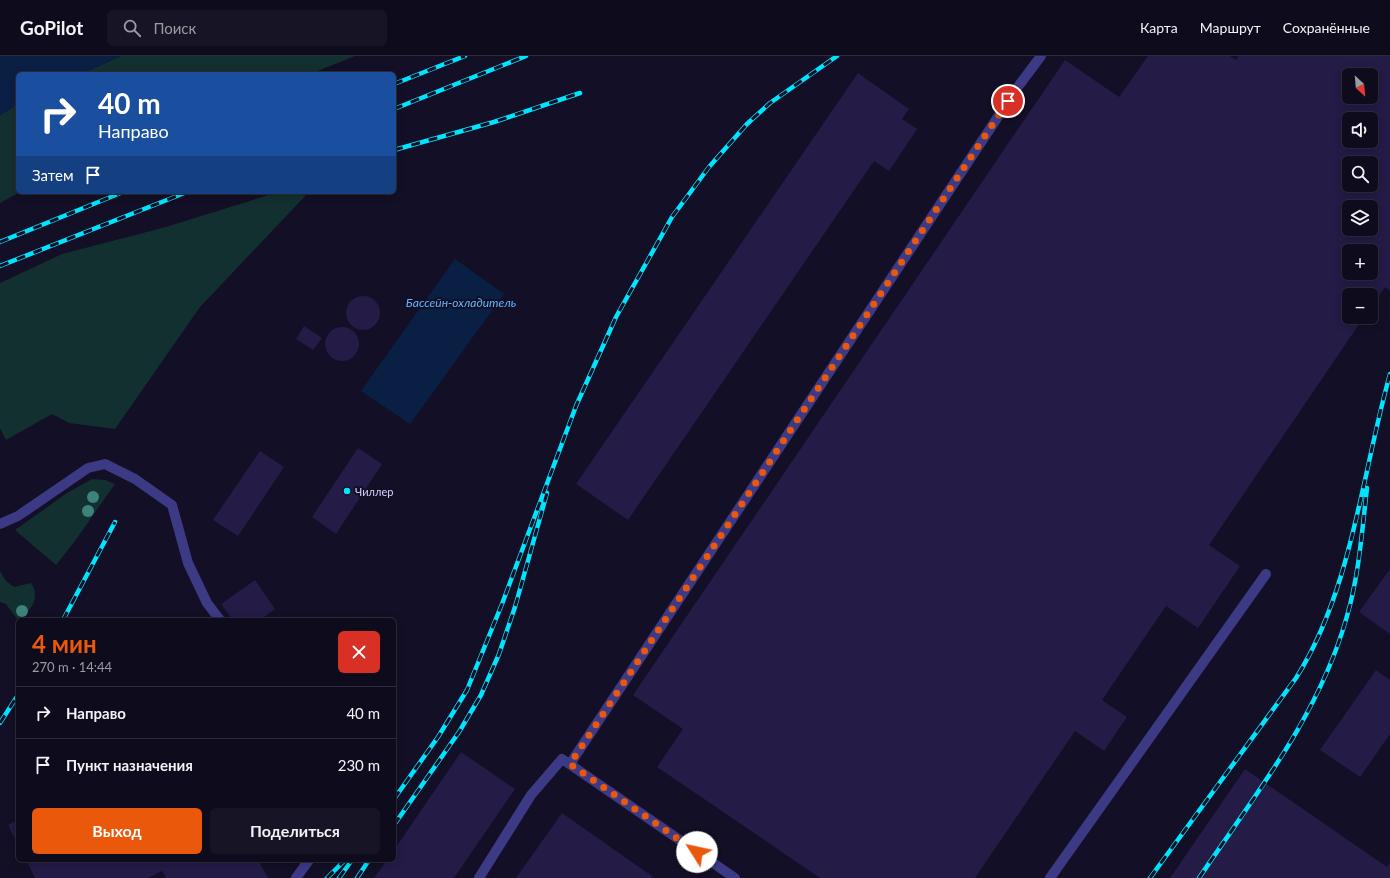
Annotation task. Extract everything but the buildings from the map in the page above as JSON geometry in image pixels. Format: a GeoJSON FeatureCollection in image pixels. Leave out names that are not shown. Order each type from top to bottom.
{"type":"FeatureCollection","features":[{"type":"Feature","properties":{"kind":"lane"},"geometry":{"type":"LineString","coordinates":[[570,764],[1012,95],[1041,56]]}},
{"type":"Feature","properties":{"kind":"lane"},"geometry":{"type":"LineString","coordinates":[[0,524],[18,516],[88,468],[105,464],[135,479],[172,504],[188,563],[207,603],[218,618]]}},
{"type":"Feature","properties":{"kind":"lane"},"geometry":{"type":"LineString","coordinates":[[1050,878],[1266,574]]}},
{"type":"Feature","properties":{"kind":"lane"},"geometry":{"type":"LineString","coordinates":[[479,878],[531,795],[562,759],[735,878]]}},
{"type":"Feature","properties":{"kind":"lane"},"geometry":{"type":"LineString","coordinates":[[296,878],[308,862]]}},
{"type":"Feature","properties":{"kind":"green space"},"geometry":{"type":"Polygon","coordinates":[[[121,56],[355,56],[315,72],[85,72],[121,56]]]}},
{"type":"Feature","properties":{"kind":"green space"},"geometry":{"type":"Polygon","coordinates":[[[16,105],[16,194],[0,203],[0,115],[16,105]]]}},
{"type":"Feature","properties":{"kind":"green space"},"geometry":{"type":"Polygon","coordinates":[[[272,194],[307,194],[200,307],[115,429],[69,423],[52,414],[6,440],[0,428],[0,283],[62,254],[166,227],[272,194]]]}},
{"type":"Feature","properties":{"kind":"green space"},"geometry":{"type":"Polygon","coordinates":[[[92,479],[105,480],[115,484],[75,541],[56,565],[15,530],[67,493],[92,479]]]}},
{"type":"Feature","properties":{"kind":"green space"},"geometry":{"type":"Polygon","coordinates":[[[0,571],[6,581],[14,587],[31,583],[34,588],[35,599],[33,604],[26,613],[19,618],[16,618],[6,604],[0,602],[0,571]]]}},
{"type":"Feature","properties":{"kind":"water"},"geometry":{"type":"Polygon","coordinates":[[[0,56],[121,56],[85,72],[16,72],[16,105],[0,115],[0,56]]]}},
{"type":"Feature","properties":{"kind":"water","name":"Бассейн-охладитель"},"geometry":{"type":"Polygon","coordinates":[[[455,259],[504,294],[410,424],[361,391],[455,259]]]}},
{"type":"Feature","properties":{"kind":"railway"},"geometry":{"type":"LineString","coordinates":[[396,83],[465,56]]}},
{"type":"Feature","properties":{"kind":"railway"},"geometry":{"type":"LineString","coordinates":[[396,108],[526,56]]}},
{"type":"Feature","properties":{"kind":"railway"},"geometry":{"type":"LineString","coordinates":[[396,796],[438,737],[467,690],[502,604],[576,406],[616,317],[672,217],[709,167],[747,124],[770,103],[837,56]]}},
{"type":"Feature","properties":{"kind":"railway"},"geometry":{"type":"LineString","coordinates":[[396,149],[494,122],[580,93]]}},
{"type":"Feature","properties":{"kind":"railway"},"geometry":{"type":"LineString","coordinates":[[0,242],[118,194]]}},
{"type":"Feature","properties":{"kind":"railway"},"geometry":{"type":"LineString","coordinates":[[0,266],[182,194]]}},
{"type":"Feature","properties":{"kind":"railway"},"geometry":{"type":"LineString","coordinates":[[1150,878],[1296,678],[1315,644],[1330,607],[1354,530],[1390,374]]}},
{"type":"Feature","properties":{"kind":"railway"},"geometry":{"type":"LineString","coordinates":[[1199,878],[1284,753],[1320,687],[1335,652],[1351,600],[1360,553],[1367,488]]}},
{"type":"Feature","properties":{"kind":"railway"},"geometry":{"type":"LineString","coordinates":[[396,822],[459,732],[481,695],[499,654],[515,607],[547,493]]}},
{"type":"Feature","properties":{"kind":"railway"},"geometry":{"type":"LineString","coordinates":[[64,618],[115,522]]}},
{"type":"Feature","properties":{"kind":"railway"},"geometry":{"type":"LineString","coordinates":[[0,723],[16,698]]}},
{"type":"Feature","properties":{"kind":"railway"},"geometry":{"type":"LineString","coordinates":[[327,878],[343,862]]}},
{"type":"Feature","properties":{"kind":"railway"},"geometry":{"type":"LineString","coordinates":[[339,878],[351,862]]}},
{"type":"Feature","properties":{"kind":"railway"},"geometry":{"type":"LineString","coordinates":[[357,878],[368,862]]}},
{"type":"Feature","properties":{"kind":"place","name":"Чиллер"},"geometry":{"type":"Point","coordinates":[347,491]}},
{"type":"Feature","properties":{"kind":"route"},"geometry":{"type":"LineString","coordinates":[[697,852],[570,764],[1008,101]]}}]}
